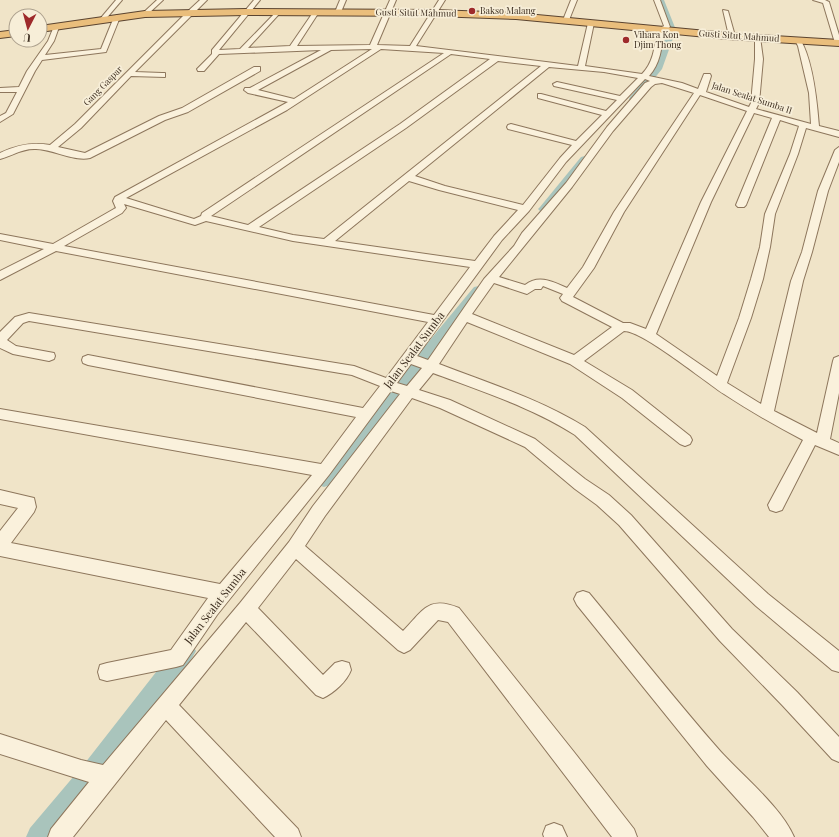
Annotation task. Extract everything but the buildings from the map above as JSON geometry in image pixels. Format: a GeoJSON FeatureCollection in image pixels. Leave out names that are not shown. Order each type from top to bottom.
{"type":"FeatureCollection","features":[{"type":"Feature","properties":{"kind":"highway","name":"Gusti Situt Mahmud"},"geometry":{"type":"LineString","coordinates":[[48,28],[145,14],[387,12],[494,15],[566,20],[680,32],[838,43]]}},
{"type":"Feature","properties":{"kind":"street"},"geometry":{"type":"LineString","coordinates":[[102,20],[119,0]]}},
{"type":"Feature","properties":{"kind":"street"},"geometry":{"type":"LineString","coordinates":[[145,14],[160,0]]}},
{"type":"Feature","properties":{"kind":"street","name":"Gang Gaspar"},"geometry":{"type":"LineString","coordinates":[[52,148],[78,126],[189,13],[204,0]]}},
{"type":"Feature","properties":{"kind":"street"},"geometry":{"type":"LineString","coordinates":[[201,69],[216,53],[214,51],[257,0]]}},
{"type":"Feature","properties":{"kind":"street"},"geometry":{"type":"LineString","coordinates":[[338,12],[343,0]]}},
{"type":"Feature","properties":{"kind":"street"},"geometry":{"type":"LineString","coordinates":[[118,199],[294,101],[376,47],[387,12],[393,0]]}},
{"type":"Feature","properties":{"kind":"street"},"geometry":{"type":"LineString","coordinates":[[412,48],[442,0]]}},
{"type":"Feature","properties":{"kind":"street"},"geometry":{"type":"LineString","coordinates":[[566,20],[574,0]]}},
{"type":"Feature","properties":{"kind":"street","name":"Jalan Sealat Sumba"},"geometry":{"type":"LineString","coordinates":[[176,658],[185,643],[223,593],[319,476],[366,414],[400,388],[419,362],[438,320],[477,265],[525,209],[562,160],[651,69],[658,50],[662,30],[666,27],[656,0]]}},
{"type":"Feature","properties":{"kind":"street"},"geometry":{"type":"LineString","coordinates":[[816,0],[826,2],[838,43]]}},
{"type":"Feature","properties":{"kind":"street"},"geometry":{"type":"LineString","coordinates":[[725,11],[732,36]]}},
{"type":"Feature","properties":{"kind":"street"},"geometry":{"type":"LineString","coordinates":[[241,52],[278,12]]}},
{"type":"Feature","properties":{"kind":"street"},"geometry":{"type":"LineString","coordinates":[[292,49],[316,12]]}},
{"type":"Feature","properties":{"kind":"street"},"geometry":{"type":"LineString","coordinates":[[39,58],[104,51],[117,17]]}},
{"type":"Feature","properties":{"kind":"street"},"geometry":{"type":"LineString","coordinates":[[581,68],[591,23]]}},
{"type":"Feature","properties":{"kind":"street"},"geometry":{"type":"LineString","coordinates":[[0,120],[6,117],[10,111],[39,58],[51,41],[56,27]]}},
{"type":"Feature","properties":{"kind":"street"},"geometry":{"type":"LineString","coordinates":[[649,335],[706,202],[755,102],[759,59],[758,38]]}},
{"type":"Feature","properties":{"kind":"street"},"geometry":{"type":"LineString","coordinates":[[798,40],[801,46],[813,93],[815,127]]}},
{"type":"Feature","properties":{"kind":"street"},"geometry":{"type":"LineString","coordinates":[[251,91],[330,47]]}},
{"type":"Feature","properties":{"kind":"street","name":"Jalan Sealat Sumba II"},"geometry":{"type":"LineString","coordinates":[[216,53],[330,47],[412,48],[581,68],[644,77],[661,81],[700,92],[751,110],[839,134]]}},
{"type":"Feature","properties":{"kind":"street"},"geometry":{"type":"LineString","coordinates":[[118,199],[195,222],[205,218],[206,215],[450,52]]}},
{"type":"Feature","properties":{"kind":"street"},"geometry":{"type":"LineString","coordinates":[[249,229],[404,126],[497,58]]}},
{"type":"Feature","properties":{"kind":"street"},"geometry":{"type":"LineString","coordinates":[[326,243],[547,65]]}},
{"type":"Feature","properties":{"kind":"street"},"geometry":{"type":"LineString","coordinates":[[0,156],[24,146],[35,146],[52,148],[87,156],[162,118],[185,110],[257,69]]}},
{"type":"Feature","properties":{"kind":"street"},"geometry":{"type":"LineString","coordinates":[[129,74],[162,75]]}},
{"type":"Feature","properties":{"kind":"street"},"geometry":{"type":"LineString","coordinates":[[707,76],[700,92],[618,212],[588,268],[566,298],[620,327],[630,327],[649,335],[720,386],[766,414],[817,440],[839,449]]}},
{"type":"Feature","properties":{"kind":"street"},"geometry":{"type":"LineString","coordinates":[[62,836],[107,776],[166,706],[184,679],[246,609],[295,546],[333,492],[400,388],[419,362],[465,316],[492,278],[518,248],[526,235],[569,185],[610,129],[648,85],[653,82],[661,81]]}},
{"type":"Feature","properties":{"kind":"street"},"geometry":{"type":"LineString","coordinates":[[557,84],[622,99]]}},
{"type":"Feature","properties":{"kind":"street"},"geometry":{"type":"LineString","coordinates":[[231,85],[294,101]]}},
{"type":"Feature","properties":{"kind":"street"},"geometry":{"type":"LineString","coordinates":[[0,90],[21,89]]}},
{"type":"Feature","properties":{"kind":"street"},"geometry":{"type":"LineString","coordinates":[[541,96],[608,114]]}},
{"type":"Feature","properties":{"kind":"street"},"geometry":{"type":"LineString","coordinates":[[0,112],[10,111]]}},
{"type":"Feature","properties":{"kind":"street"},"geometry":{"type":"LineString","coordinates":[[741,205],[777,117]]}},
{"type":"Feature","properties":{"kind":"street"},"geometry":{"type":"LineString","coordinates":[[720,386],[745,318],[757,279],[765,247],[770,214],[804,125]]}},
{"type":"Feature","properties":{"kind":"street"},"geometry":{"type":"LineString","coordinates":[[511,127],[577,144]]}},
{"type":"Feature","properties":{"kind":"street"},"geometry":{"type":"LineString","coordinates":[[766,414],[797,281],[807,252],[823,191],[839,150]]}},
{"type":"Feature","properties":{"kind":"street"},"geometry":{"type":"LineString","coordinates":[[408,177],[442,188],[525,209]]}},
{"type":"Feature","properties":{"kind":"street"},"geometry":{"type":"LineString","coordinates":[[0,276],[118,211],[121,208],[118,199]]}},
{"type":"Feature","properties":{"kind":"street"},"geometry":{"type":"LineString","coordinates":[[205,218],[249,229],[326,243],[477,265]]}},
{"type":"Feature","properties":{"kind":"street"},"geometry":{"type":"LineString","coordinates":[[0,237],[438,320]]}},
{"type":"Feature","properties":{"kind":"street"},"geometry":{"type":"LineString","coordinates":[[492,278],[527,290],[533,285],[537,286],[542,282],[570,293]]}},
{"type":"Feature","properties":{"kind":"street"},"geometry":{"type":"LineString","coordinates":[[465,316],[575,361],[627,394],[685,440]]}},
{"type":"Feature","properties":{"kind":"street"},"geometry":{"type":"LineString","coordinates":[[49,356],[13,350],[5,343],[0,341],[19,320],[29,317],[354,371],[450,406],[530,443],[580,484],[603,500],[625,520],[726,635],[790,699],[839,752]]}},
{"type":"Feature","properties":{"kind":"street"},"geometry":{"type":"LineString","coordinates":[[575,361],[620,327]]}},
{"type":"Feature","properties":{"kind":"street"},"geometry":{"type":"LineString","coordinates":[[88,360],[366,414]]}},
{"type":"Feature","properties":{"kind":"street"},"geometry":{"type":"LineString","coordinates":[[776,505],[817,440],[839,361]]}},
{"type":"Feature","properties":{"kind":"street"},"geometry":{"type":"LineString","coordinates":[[419,362],[532,405],[561,419],[580,431],[762,600],[839,663]]}},
{"type":"Feature","properties":{"kind":"street"},"geometry":{"type":"LineString","coordinates":[[0,414],[319,476],[333,492]]}},
{"type":"Feature","properties":{"kind":"street"},"geometry":{"type":"LineString","coordinates":[[0,497],[28,503],[28,506],[0,544]]}},
{"type":"Feature","properties":{"kind":"street"},"geometry":{"type":"LineString","coordinates":[[295,546],[404,644],[435,611],[453,614],[567,758],[626,837]]}},
{"type":"Feature","properties":{"kind":"street"},"geometry":{"type":"LineString","coordinates":[[0,548],[223,593]]}},
{"type":"Feature","properties":{"kind":"street"},"geometry":{"type":"LineString","coordinates":[[583,599],[714,759],[761,809],[783,837]]}},
{"type":"Feature","properties":{"kind":"street"},"geometry":{"type":"LineString","coordinates":[[246,609],[323,688],[342,670]]}},
{"type":"Feature","properties":{"kind":"street"},"geometry":{"type":"LineString","coordinates":[[106,672],[176,658],[184,679]]}},
{"type":"Feature","properties":{"kind":"street"},"geometry":{"type":"LineString","coordinates":[[166,706],[183,722],[290,837]]}},
{"type":"Feature","properties":{"kind":"street"},"geometry":{"type":"LineString","coordinates":[[0,744],[81,770],[107,776]]}},
{"type":"Feature","properties":{"kind":"waterway"},"geometry":{"type":"LineString","coordinates":[[633,99],[658,69],[672,30],[661,0]]}},
{"type":"Feature","properties":{"kind":"waterway"},"geometry":{"type":"LineString","coordinates":[[544,209],[585,159]]}},
{"type":"Feature","properties":{"kind":"waterway"},"geometry":{"type":"LineString","coordinates":[[324,480],[479,290]]}},
{"type":"Feature","properties":{"kind":"waterway"},"geometry":{"type":"LineString","coordinates":[[39,837],[93,771],[185,651]]}},
{"type":"Feature","properties":{"kind":"place","name":"Bakso Malang"},"geometry":{"type":"Point","coordinates":[472,11]}},
{"type":"Feature","properties":{"kind":"place","name":"Vihara Kon Djim Thong"},"geometry":{"type":"Point","coordinates":[626,40]}}]}
